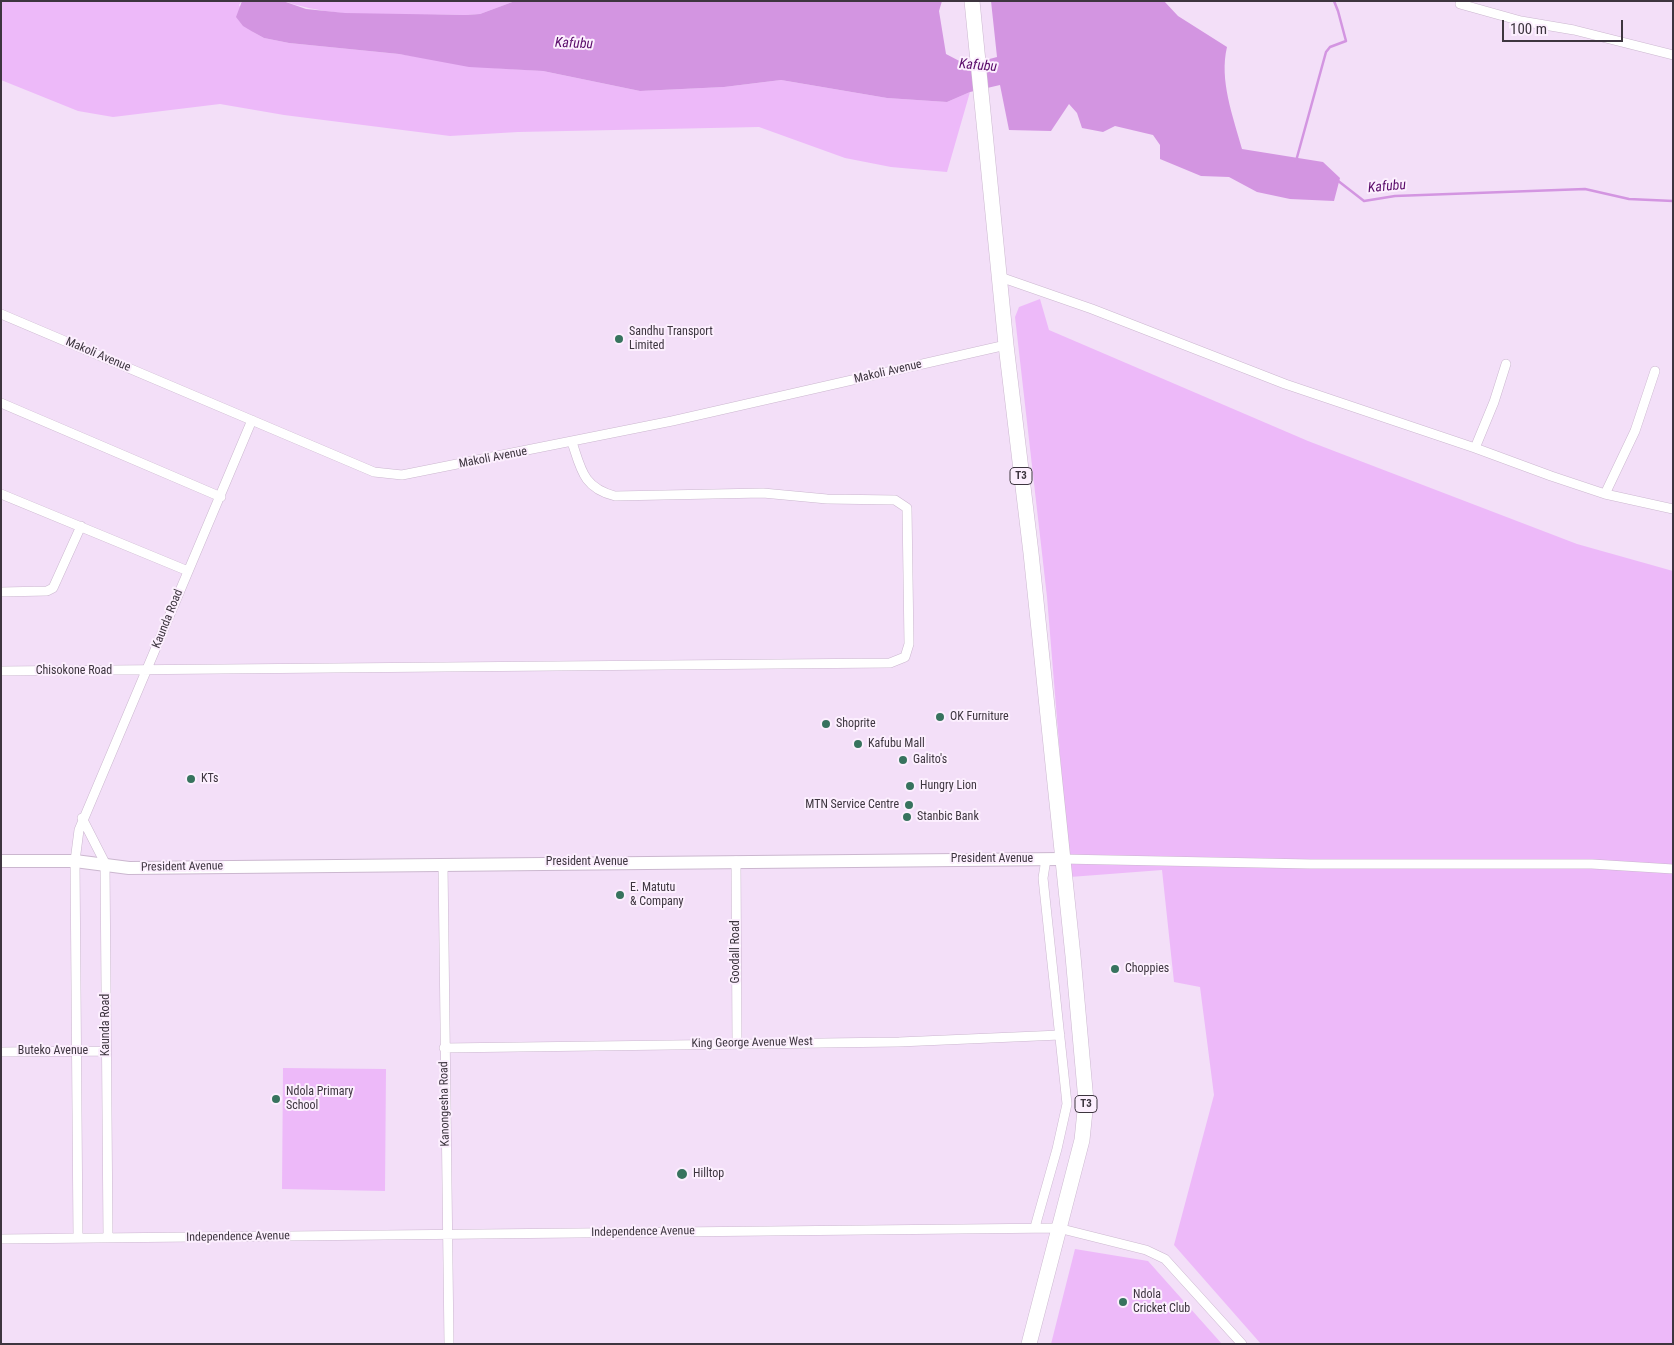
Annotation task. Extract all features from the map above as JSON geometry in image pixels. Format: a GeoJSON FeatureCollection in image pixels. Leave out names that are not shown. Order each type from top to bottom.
{"type":"FeatureCollection","features":[{"type":"Feature","properties":{"kind":"highway","name":"T3"},"geometry":{"type":"LineString","coordinates":[[972,1],[983,93],[1006,345],[1030,553],[1086,1101],[1082,1140],[1029,1344]]}},
{"type":"Feature","properties":{"kind":"main road","name":"President Avenue"},"geometry":{"type":"LineString","coordinates":[[1,861],[107,867],[1062,859]]}},
{"type":"Feature","properties":{"kind":"main road","name":"President Avenue"},"geometry":{"type":"LineString","coordinates":[[1,870],[75,865]]}},
{"type":"Feature","properties":{"kind":"street"},"geometry":{"type":"LineString","coordinates":[[1460,4],[1521,21],[1574,30],[1673,55]]}},
{"type":"Feature","properties":{"kind":"street"},"geometry":{"type":"LineString","coordinates":[[1000,277],[1092,309],[1285,384],[1605,494],[1673,510]]}},
{"type":"Feature","properties":{"kind":"street","name":"Makoli Avenue"},"geometry":{"type":"LineString","coordinates":[[1,314],[374,472],[392,475],[412,474],[572,442],[1006,345]]}},
{"type":"Feature","properties":{"kind":"street"},"geometry":{"type":"LineString","coordinates":[[1475,448],[1494,402],[1506,364]]}},
{"type":"Feature","properties":{"kind":"street"},"geometry":{"type":"LineString","coordinates":[[1605,494],[1635,431],[1655,371]]}},
{"type":"Feature","properties":{"kind":"street"},"geometry":{"type":"LineString","coordinates":[[1,403],[220,497]]}},
{"type":"Feature","properties":{"kind":"street","name":"Kaunda Road"},"geometry":{"type":"LineString","coordinates":[[78,1237],[75,865],[82,818],[147,670],[252,420]]}},
{"type":"Feature","properties":{"kind":"street","name":"Chisokone Road"},"geometry":{"type":"LineString","coordinates":[[1,671],[890,663],[905,657],[909,644],[907,508],[902,503],[895,500],[827,499],[763,494],[614,496],[595,489],[588,482],[582,472],[572,442]]}},
{"type":"Feature","properties":{"kind":"street"},"geometry":{"type":"LineString","coordinates":[[1,494],[188,571]]}},
{"type":"Feature","properties":{"kind":"street"},"geometry":{"type":"LineString","coordinates":[[1,592],[47,590],[53,588],[81,526]]}},
{"type":"Feature","properties":{"kind":"street","name":"Kaunda Road"},"geometry":{"type":"LineString","coordinates":[[82,818],[107,867],[108,1237]]}},
{"type":"Feature","properties":{"kind":"street"},"geometry":{"type":"LineString","coordinates":[[1035,1228],[1058,1149],[1067,1104],[1044,897],[1043,878],[1046,859]]}},
{"type":"Feature","properties":{"kind":"street"},"geometry":{"type":"LineString","coordinates":[[1062,859],[1320,864],[1592,864],[1673,869]]}},
{"type":"Feature","properties":{"kind":"street","name":"Goodall Road"},"geometry":{"type":"LineString","coordinates":[[736,861],[737,1043]]}},
{"type":"Feature","properties":{"kind":"street","name":"Kanongesha Road"},"geometry":{"type":"LineString","coordinates":[[443,864],[446,1234],[449,1344]]}},
{"type":"Feature","properties":{"kind":"street","name":"King George Avenue West"},"geometry":{"type":"LineString","coordinates":[[444,1048],[899,1042],[1060,1035]]}},
{"type":"Feature","properties":{"kind":"street","name":"Buteko Avenue"},"geometry":{"type":"LineString","coordinates":[[1,1052],[106,1051]]}},
{"type":"Feature","properties":{"kind":"street","name":"Independence Avenue"},"geometry":{"type":"LineString","coordinates":[[1,1238],[1058,1228],[1146,1250],[1165,1260],[1242,1344]]}},
{"type":"Feature","properties":{"kind":"shaded area"},"geometry":{"type":"Polygon","coordinates":[[[1,1],[242,1],[239,5],[253,32],[264,38],[289,43],[399,54],[494,68],[543,71],[640,91],[724,87],[781,80],[887,98],[947,102],[970,92],[947,172],[891,167],[845,158],[759,127],[518,132],[450,136],[284,115],[220,104],[113,117],[78,111],[1,80],[1,1]]]}},
{"type":"Feature","properties":{"kind":"shaded area"},"geometry":{"type":"Polygon","coordinates":[[[283,1],[515,1],[480,14],[373,15],[327,11],[283,1]]]}},
{"type":"Feature","properties":{"kind":"shaded area"},"geometry":{"type":"Polygon","coordinates":[[[1040,299],[1049,330],[1308,441],[1577,544],[1673,571],[1673,1344],[1261,1344],[1174,1245],[1214,1095],[1200,987],[1174,982],[1162,870],[1070,877],[1047,597],[1015,317],[1019,307],[1040,299]]]}},
{"type":"Feature","properties":{"kind":"shaded area"},"geometry":{"type":"Polygon","coordinates":[[[283,1068],[386,1069],[385,1191],[282,1189],[283,1068]]]}},
{"type":"Feature","properties":{"kind":"shaded area","name":"Ndola Cricket Club"},"geometry":{"type":"Polygon","coordinates":[[[1075,1249],[1148,1261],[1222,1344],[1051,1344],[1075,1249]]]}},
{"type":"Feature","properties":{"kind":"water"},"geometry":{"type":"Polygon","coordinates":[[[242,1],[283,1],[306,9],[345,13],[466,15],[480,14],[515,1],[942,1],[939,11],[946,54],[967,65],[997,57],[991,1],[1164,1],[1178,16],[1227,47],[1225,60],[1226,85],[1242,149],[1323,162],[1340,178],[1334,201],[1290,199],[1257,192],[1229,177],[1201,176],[1160,159],[1160,145],[1153,135],[1115,126],[1103,132],[1082,128],[1077,113],[1069,104],[1051,131],[1009,130],[1000,85],[970,92],[947,102],[887,98],[781,80],[724,87],[640,91],[543,71],[469,67],[399,54],[289,43],[264,38],[243,26],[236,17],[242,1]]]}},
{"type":"Feature","properties":{"kind":"waterway"},"geometry":{"type":"LineString","coordinates":[[1296,161],[1326,52],[1330,47],[1346,41],[1334,1]]}},
{"type":"Feature","properties":{"kind":"waterway","name":"Kafubu"},"geometry":{"type":"LineString","coordinates":[[1337,180],[1364,201],[1395,196],[1585,189],[1629,199],[1673,201]]}},
{"type":"Feature","properties":{"kind":"place","name":"Sandhu Transport Limited"},"geometry":{"type":"Point","coordinates":[619,339]}},
{"type":"Feature","properties":{"kind":"place","name":"OK Furniture"},"geometry":{"type":"Point","coordinates":[940,717]}},
{"type":"Feature","properties":{"kind":"place","name":"Shoprite"},"geometry":{"type":"Point","coordinates":[826,724]}},
{"type":"Feature","properties":{"kind":"place","name":"Kafubu Mall"},"geometry":{"type":"Point","coordinates":[858,744]}},
{"type":"Feature","properties":{"kind":"place","name":"Galito's"},"geometry":{"type":"Point","coordinates":[903,760]}},
{"type":"Feature","properties":{"kind":"place","name":"KTs"},"geometry":{"type":"Point","coordinates":[191,779]}},
{"type":"Feature","properties":{"kind":"place","name":"Hungry Lion"},"geometry":{"type":"Point","coordinates":[910,786]}},
{"type":"Feature","properties":{"kind":"place","name":"MTN Service Centre"},"geometry":{"type":"Point","coordinates":[909,805]}},
{"type":"Feature","properties":{"kind":"place","name":"Stanbic Bank"},"geometry":{"type":"Point","coordinates":[907,817]}},
{"type":"Feature","properties":{"kind":"place","name":"E. Matutu & Company"},"geometry":{"type":"Point","coordinates":[620,895]}},
{"type":"Feature","properties":{"kind":"place","name":"Choppies"},"geometry":{"type":"Point","coordinates":[1115,969]}},
{"type":"Feature","properties":{"kind":"place","name":"Ndola Primary School"},"geometry":{"type":"Point","coordinates":[276,1099]}},
{"type":"Feature","properties":{"kind":"place","name":"Hilltop"},"geometry":{"type":"Point","coordinates":[682,1174]}},
{"type":"Feature","properties":{"kind":"place","name":"Ndola Cricket Club"},"geometry":{"type":"Point","coordinates":[1123,1302]}}]}
